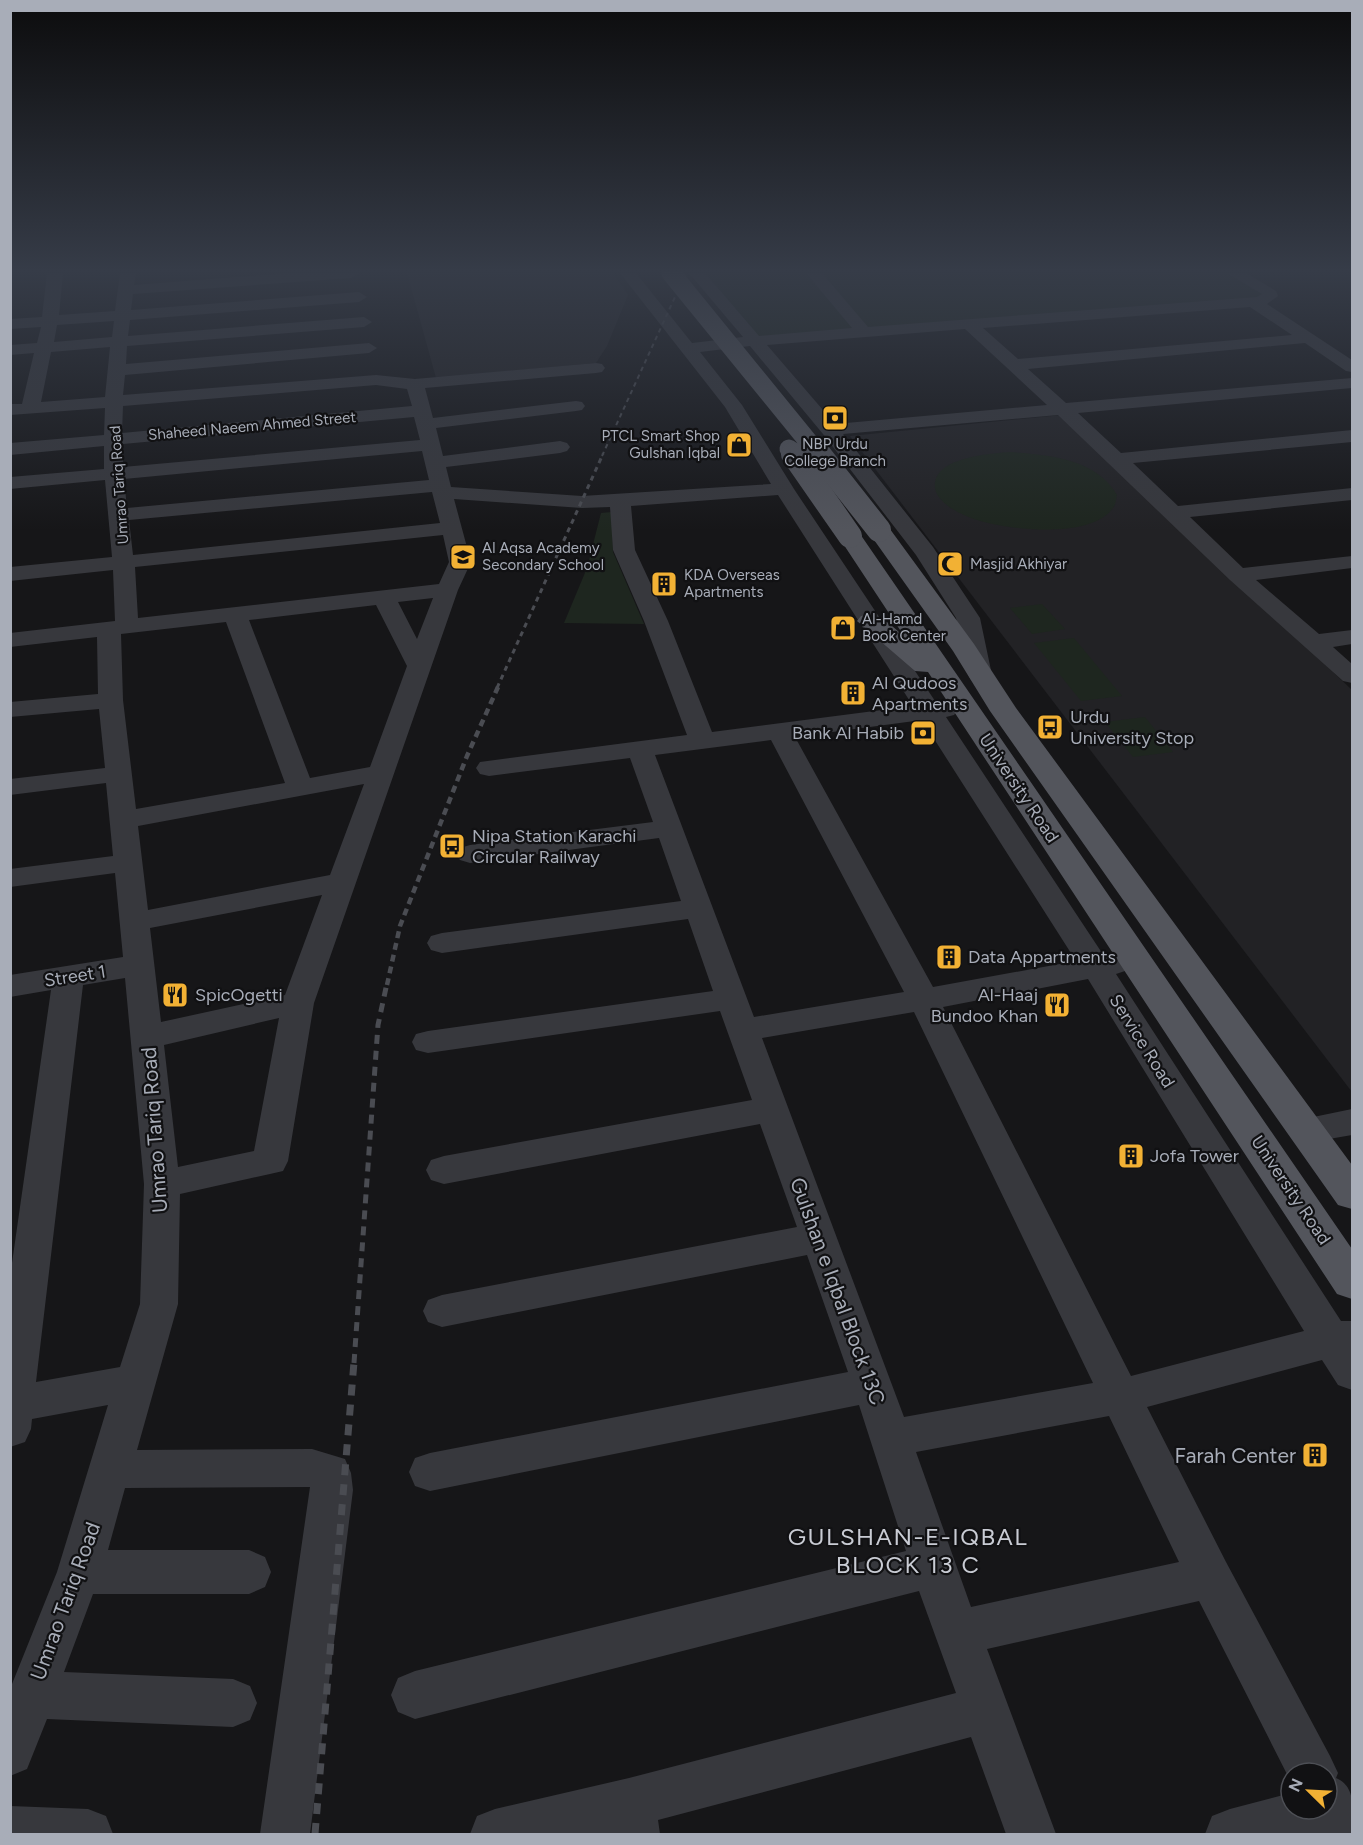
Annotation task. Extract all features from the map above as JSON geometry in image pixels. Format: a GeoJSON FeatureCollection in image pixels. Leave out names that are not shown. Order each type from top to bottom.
{"type":"FeatureCollection","features":[{"type":"Feature","properties":{"kind":"main road","name":"University Road"},"geometry":{"type":"LineString","coordinates":[[720,359],[964,650],[1353,1194]]}},
{"type":"Feature","properties":{"kind":"main road","name":"University Road"},"geometry":{"type":"LineString","coordinates":[[742,359],[764,385],[865,533],[956,696],[1353,1282]]}},
{"type":"Feature","properties":{"kind":"main road"},"geometry":{"type":"LineString","coordinates":[[870,621],[956,696]]}},
{"type":"Feature","properties":{"kind":"street"},"geometry":{"type":"LineString","coordinates":[[30,409],[41,359]]}},
{"type":"Feature","properties":{"kind":"street","name":"Umrao Tariq Road"},"geometry":{"type":"LineString","coordinates":[[10,1752],[79,1572],[159,1304],[162,1184],[111,700],[125,561],[113,439],[118,359]]}},
{"type":"Feature","properties":{"kind":"street"},"geometry":{"type":"LineString","coordinates":[[117,370],[242,359]]}},
{"type":"Feature","properties":{"kind":"street"},"geometry":{"type":"LineString","coordinates":[[371,359],[376,380]]}},
{"type":"Feature","properties":{"kind":"street","name":"Service Road"},"geometry":{"type":"LineString","coordinates":[[697,359],[732,405],[784,489],[1345,1350]]}},
{"type":"Feature","properties":{"kind":"street"},"geometry":{"type":"LineString","coordinates":[[770,359],[830,430],[925,552],[968,618],[980,675]]}},
{"type":"Feature","properties":{"kind":"street"},"geometry":{"type":"LineString","coordinates":[[1008,359],[1117,459],[1238,575],[1353,676]]}},
{"type":"Feature","properties":{"kind":"street"},"geometry":{"type":"LineString","coordinates":[[1014,365],[1078,359]]}},
{"type":"Feature","properties":{"kind":"street"},"geometry":{"type":"LineString","coordinates":[[1340,359],[1353,368]]}},
{"type":"Feature","properties":{"kind":"street"},"geometry":{"type":"LineString","coordinates":[[10,410],[376,380],[415,384],[596,368]]}},
{"type":"Feature","properties":{"kind":"street"},"geometry":{"type":"LineString","coordinates":[[830,430],[1353,383]]}},
{"type":"Feature","properties":{"kind":"street"},"geometry":{"type":"LineString","coordinates":[[162,1184],[270,1161],[298,1003],[447,590],[460,562],[415,384]]}},
{"type":"Feature","properties":{"kind":"street"},"geometry":{"type":"LineString","coordinates":[[119,515],[432,453],[576,405]]}},
{"type":"Feature","properties":{"kind":"street"},"geometry":{"type":"LineString","coordinates":[[1117,459],[1353,435]]}},
{"type":"Feature","properties":{"kind":"street","name":"Shaheed Naeem Ahmed Street"},"geometry":{"type":"LineString","coordinates":[[10,448],[113,439],[432,453]]}},
{"type":"Feature","properties":{"kind":"street"},"geometry":{"type":"LineString","coordinates":[[10,483],[115,473],[560,447]]}},
{"type":"Feature","properties":{"kind":"street"},"geometry":{"type":"LineString","coordinates":[[432,453],[582,502],[784,489]]}},
{"type":"Feature","properties":{"kind":"street"},"geometry":{"type":"LineString","coordinates":[[1171,513],[1353,495]]}},
{"type":"Feature","properties":{"kind":"street"},"geometry":{"type":"LineString","coordinates":[[620,501],[624,550],[656,621],[702,740]]}},
{"type":"Feature","properties":{"kind":"street"},"geometry":{"type":"LineString","coordinates":[[10,574],[451,528]]}},
{"type":"Feature","properties":{"kind":"street"},"geometry":{"type":"LineString","coordinates":[[1238,575],[1353,562]]}},
{"type":"Feature","properties":{"kind":"street"},"geometry":{"type":"LineString","coordinates":[[10,640],[447,590]]}},
{"type":"Feature","properties":{"kind":"street"},"geometry":{"type":"LineString","coordinates":[[384,598],[420,667]]}},
{"type":"Feature","properties":{"kind":"street"},"geometry":{"type":"LineString","coordinates":[[235,614],[300,788]]}},
{"type":"Feature","properties":{"kind":"street"},"geometry":{"type":"LineString","coordinates":[[1316,642],[1353,637]]}},
{"type":"Feature","properties":{"kind":"street"},"geometry":{"type":"LineString","coordinates":[[489,768],[929,711],[956,696]]}},
{"type":"Feature","properties":{"kind":"street"},"geometry":{"type":"LineString","coordinates":[[10,710],[111,700]]}},
{"type":"Feature","properties":{"kind":"street"},"geometry":{"type":"LineString","coordinates":[[779,730],[924,1000],[1210,1577],[1305,1761]]}},
{"type":"Feature","properties":{"kind":"street","name":"Gulshan e Iqbal Block 13C"},"geometry":{"type":"LineString","coordinates":[[640,748],[873,1385],[956,1633],[1031,1834]]}},
{"type":"Feature","properties":{"kind":"street"},"geometry":{"type":"LineString","coordinates":[[124,820],[381,773]]}},
{"type":"Feature","properties":{"kind":"street"},"geometry":{"type":"LineString","coordinates":[[10,787],[119,774]]}},
{"type":"Feature","properties":{"kind":"street"},"geometry":{"type":"LineString","coordinates":[[470,854],[669,828]]}},
{"type":"Feature","properties":{"kind":"street"},"geometry":{"type":"LineString","coordinates":[[10,878],[128,863]]}},
{"type":"Feature","properties":{"kind":"street"},"geometry":{"type":"LineString","coordinates":[[134,922],[340,882]]}},
{"type":"Feature","properties":{"kind":"street"},"geometry":{"type":"LineString","coordinates":[[442,943],[698,908]]}},
{"type":"Feature","properties":{"kind":"street"},"geometry":{"type":"LineString","coordinates":[[428,1042],[736,1014],[924,1000],[1136,960]]}},
{"type":"Feature","properties":{"kind":"street","name":"Street 1"},"geometry":{"type":"LineString","coordinates":[[10,986],[139,965]]}},
{"type":"Feature","properties":{"kind":"street"},"geometry":{"type":"LineString","coordinates":[[68,977],[11,1413],[137,1382]]}},
{"type":"Feature","properties":{"kind":"street"},"geometry":{"type":"LineString","coordinates":[[147,1037],[298,1003]]}},
{"type":"Feature","properties":{"kind":"street"},"geometry":{"type":"LineString","coordinates":[[444,1170],[771,1109]]}},
{"type":"Feature","properties":{"kind":"street"},"geometry":{"type":"LineString","coordinates":[[1306,1130],[1353,1122]]}},
{"type":"Feature","properties":{"kind":"street"},"geometry":{"type":"LineString","coordinates":[[442,1311],[819,1238]]}},
{"type":"Feature","properties":{"kind":"street"},"geometry":{"type":"LineString","coordinates":[[892,1438],[1121,1396],[1345,1350]]}},
{"type":"Feature","properties":{"kind":"street"},"geometry":{"type":"LineString","coordinates":[[430,1472],[873,1385]]}},
{"type":"Feature","properties":{"kind":"street"},"geometry":{"type":"LineString","coordinates":[[110,1469],[312,1468],[330,1473],[333,1490],[285,1834]]}},
{"type":"Feature","properties":{"kind":"street"},"geometry":{"type":"LineString","coordinates":[[415,1695],[933,1566]]}},
{"type":"Feature","properties":{"kind":"street"},"geometry":{"type":"LineString","coordinates":[[79,1572],[249,1572]]}},
{"type":"Feature","properties":{"kind":"street"},"geometry":{"type":"LineString","coordinates":[[956,1633],[1210,1577]]}},
{"type":"Feature","properties":{"kind":"street"},"geometry":{"type":"LineString","coordinates":[[32,1695],[233,1703]]}},
{"type":"Feature","properties":{"kind":"street"},"geometry":{"type":"LineString","coordinates":[[495,1834],[632,1819],[986,1709]]}},
{"type":"Feature","properties":{"kind":"street"},"geometry":{"type":"LineString","coordinates":[[1230,1834],[1279,1820]]}},
{"type":"Feature","properties":{"kind":"street"},"geometry":{"type":"LineString","coordinates":[[10,1831],[88,1834]]}},
{"type":"Feature","properties":{"kind":"shaded area"},"geometry":{"type":"Polygon","coordinates":[[[431,359],[599,359],[596,363],[436,378],[431,359]]]}},
{"type":"Feature","properties":{"kind":"shaded area"},"geometry":{"type":"Polygon","coordinates":[[[1062,415],[1352,690],[1352,1092],[850,436],[1062,415]]]}},
{"type":"Feature","properties":{"kind":"shaded area"},"geometry":{"type":"Polygon","coordinates":[[[1010,452],[1055,457],[1084,466],[1097,473],[1117,495],[1114,507],[1102,518],[1085,525],[1042,530],[997,525],[978,520],[955,510],[936,493],[936,478],[942,470],[952,464],[976,456],[1010,452]]]}},
{"type":"Feature","properties":{"kind":"shaded area"},"geometry":{"type":"Polygon","coordinates":[[[612,512],[613,552],[644,624],[564,623],[587,568],[601,513],[612,512]]]}},
{"type":"Feature","properties":{"kind":"shaded area"},"geometry":{"type":"Polygon","coordinates":[[[1042,604],[1065,629],[1032,634],[1010,608],[1042,604]]]}},
{"type":"Feature","properties":{"kind":"shaded area"},"geometry":{"type":"Polygon","coordinates":[[[1074,638],[1122,696],[1081,701],[1034,643],[1074,638]]]}},
{"type":"Feature","properties":{"kind":"shaded area"},"geometry":{"type":"Polygon","coordinates":[[[1145,717],[1173,752],[1133,757],[1105,722],[1145,717]]]}},
{"type":"Feature","properties":{"kind":"railway"},"geometry":{"type":"LineString","coordinates":[[602,456],[646,359]]}},
{"type":"Feature","properties":{"kind":"railway"},"geometry":{"type":"LineString","coordinates":[[497,688],[603,454]]}},
{"type":"Feature","properties":{"kind":"railway"},"geometry":{"type":"LineString","coordinates":[[387,985],[400,926],[467,756],[498,687]]}},
{"type":"Feature","properties":{"kind":"railway"},"geometry":{"type":"LineString","coordinates":[[354,1363],[378,1025],[387,983]]}},
{"type":"Feature","properties":{"kind":"railway"},"geometry":{"type":"LineString","coordinates":[[315,1834],[354,1362]]}},
{"type":"Feature","properties":{"kind":"place","name":"NBP Urdu College Branch"},"geometry":{"type":"Point","coordinates":[835,418]}},
{"type":"Feature","properties":{"kind":"place","name":"PTCL Smart Shop Gulshan Iqbal"},"geometry":{"type":"Point","coordinates":[739,445]}},
{"type":"Feature","properties":{"kind":"place","name":"Al Aqsa Academy Secondary School"},"geometry":{"type":"Point","coordinates":[463,557]}},
{"type":"Feature","properties":{"kind":"place","name":"Masjid Akhiyar"},"geometry":{"type":"Point","coordinates":[950,564]}},
{"type":"Feature","properties":{"kind":"place","name":"KDA Overseas Apartments"},"geometry":{"type":"Point","coordinates":[664,584]}},
{"type":"Feature","properties":{"kind":"place","name":"Al-Hamd Book Center"},"geometry":{"type":"Point","coordinates":[843,628]}},
{"type":"Feature","properties":{"kind":"place","name":"Al Qudoos Apartments"},"geometry":{"type":"Point","coordinates":[853,693]}},
{"type":"Feature","properties":{"kind":"place","name":"Urdu University Stop"},"geometry":{"type":"Point","coordinates":[1050,727]}},
{"type":"Feature","properties":{"kind":"place","name":"Bank Al Habib"},"geometry":{"type":"Point","coordinates":[923,733]}},
{"type":"Feature","properties":{"kind":"place","name":"Nipa Station Karachi Circular Railway"},"geometry":{"type":"Point","coordinates":[452,846]}},
{"type":"Feature","properties":{"kind":"place","name":"Data Appartments"},"geometry":{"type":"Point","coordinates":[949,957]}},
{"type":"Feature","properties":{"kind":"place","name":"SpicOgetti"},"geometry":{"type":"Point","coordinates":[175,995]}},
{"type":"Feature","properties":{"kind":"place","name":"Al-Haaj Bundoo Khan"},"geometry":{"type":"Point","coordinates":[1057,1005]}},
{"type":"Feature","properties":{"kind":"place","name":"Jofa Tower"},"geometry":{"type":"Point","coordinates":[1131,1156]}},
{"type":"Feature","properties":{"kind":"place","name":"Farah Center"},"geometry":{"type":"Point","coordinates":[1315,1455]}},
{"type":"Feature","properties":{"kind":"district","name":"GULSHAN-E-IQBAL BLOCK 13 C"},"geometry":{"type":"Point","coordinates":[908,1550]}}]}
